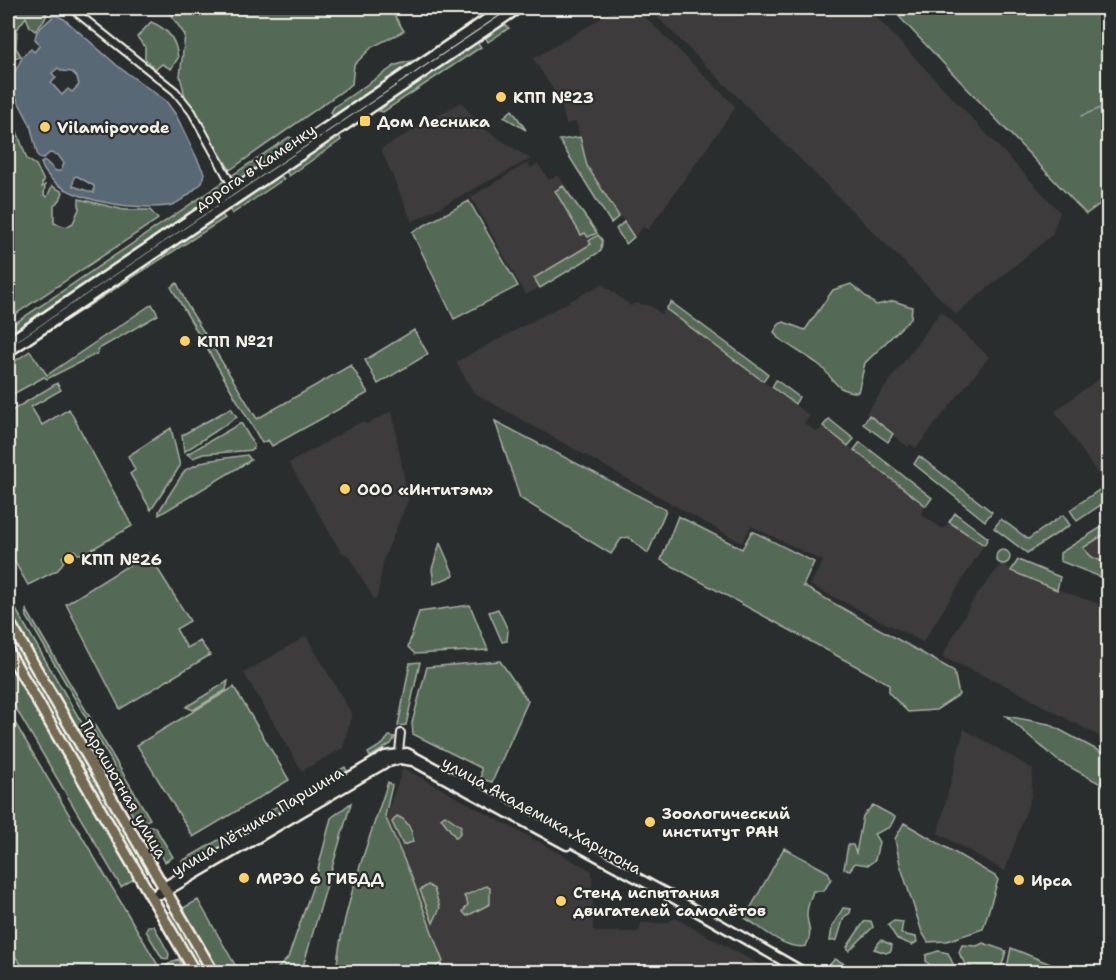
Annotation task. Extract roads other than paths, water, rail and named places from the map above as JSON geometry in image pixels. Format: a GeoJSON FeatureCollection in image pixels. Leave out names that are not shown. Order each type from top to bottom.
{"type":"FeatureCollection","features":[{"type":"Feature","properties":{"kind":"main road","name":"Парашютная улица"},"geometry":{"type":"LineString","coordinates":[[8,620],[213,972]]}},
{"type":"Feature","properties":{"kind":"main road","name":"Парашютная улица"},"geometry":{"type":"LineString","coordinates":[[8,651],[195,972]]}},
{"type":"Feature","properties":{"kind":"street"},"geometry":{"type":"LineString","coordinates":[[71,8],[175,91],[192,112],[234,189]]}},
{"type":"Feature","properties":{"kind":"street","name":"дорога в Каменку"},"geometry":{"type":"LineString","coordinates":[[8,342],[503,8]]}},
{"type":"Feature","properties":{"kind":"street","name":"дорога в Каменку"},"geometry":{"type":"LineString","coordinates":[[8,352],[519,8]]}},
{"type":"Feature","properties":{"kind":"street"},"geometry":{"type":"LineString","coordinates":[[399,752],[401,733]]}},
{"type":"Feature","properties":{"kind":"street","name":"улица Лётчика Паршина"},"geometry":{"type":"LineString","coordinates":[[165,890],[385,756],[399,752]]}},
{"type":"Feature","properties":{"kind":"street","name":"улица Академика Харитона"},"geometry":{"type":"LineString","coordinates":[[399,752],[431,763],[802,972]]}},
{"type":"Feature","properties":{"kind":"street","name":"улица Лётчика Паршина"},"geometry":{"type":"LineString","coordinates":[[152,897],[393,760]]}},
{"type":"Feature","properties":{"kind":"street","name":"улица Академика Харитона"},"geometry":{"type":"LineString","coordinates":[[393,760],[413,761],[663,895]]}},
{"type":"Feature","properties":{"kind":"water"},"geometry":{"type":"Polygon","coordinates":[[[55,15],[64,19],[120,68],[166,101],[176,115],[204,173],[202,183],[172,205],[152,207],[95,200],[61,186],[48,176],[41,163],[45,161],[56,171],[61,171],[64,163],[58,155],[50,153],[42,159],[38,157],[30,124],[9,84],[23,56],[31,49],[34,52],[40,45],[35,39],[37,31],[55,15]],[[58,68],[52,73],[56,78],[51,83],[62,95],[68,89],[72,92],[79,85],[77,77],[72,72],[58,68]],[[77,176],[74,177],[73,186],[94,193],[94,186],[77,176]]]}},
{"type":"Feature","properties":{"kind":"waterway"},"geometry":{"type":"LineString","coordinates":[[1081,116],[1108,105]]}},
{"type":"Feature","properties":{"kind":"place","name":"КПП №23"},"geometry":{"type":"Point","coordinates":[501,97]}},
{"type":"Feature","properties":{"kind":"place","name":"Дом Лесника"},"geometry":{"type":"Point","coordinates":[365,121]}},
{"type":"Feature","properties":{"kind":"place","name":"Vilamipovode"},"geometry":{"type":"Point","coordinates":[45,127]}},
{"type":"Feature","properties":{"kind":"place","name":"КПП №21"},"geometry":{"type":"Point","coordinates":[185,341]}},
{"type":"Feature","properties":{"kind":"place","name":"ООО «Интитэм»"},"geometry":{"type":"Point","coordinates":[345,489]}},
{"type":"Feature","properties":{"kind":"place","name":"КПП №26"},"geometry":{"type":"Point","coordinates":[69,559]}},
{"type":"Feature","properties":{"kind":"place","name":"Зоологический институт РАН"},"geometry":{"type":"Point","coordinates":[650,822]}},
{"type":"Feature","properties":{"kind":"place","name":"МРЭО 6 ГИБДД"},"geometry":{"type":"Point","coordinates":[244,878]}},
{"type":"Feature","properties":{"kind":"place","name":"Ирса"},"geometry":{"type":"Point","coordinates":[1019,880]}},
{"type":"Feature","properties":{"kind":"place","name":"Стенд испытания двигателей самолётов"},"geometry":{"type":"Point","coordinates":[561,901]}}]}
